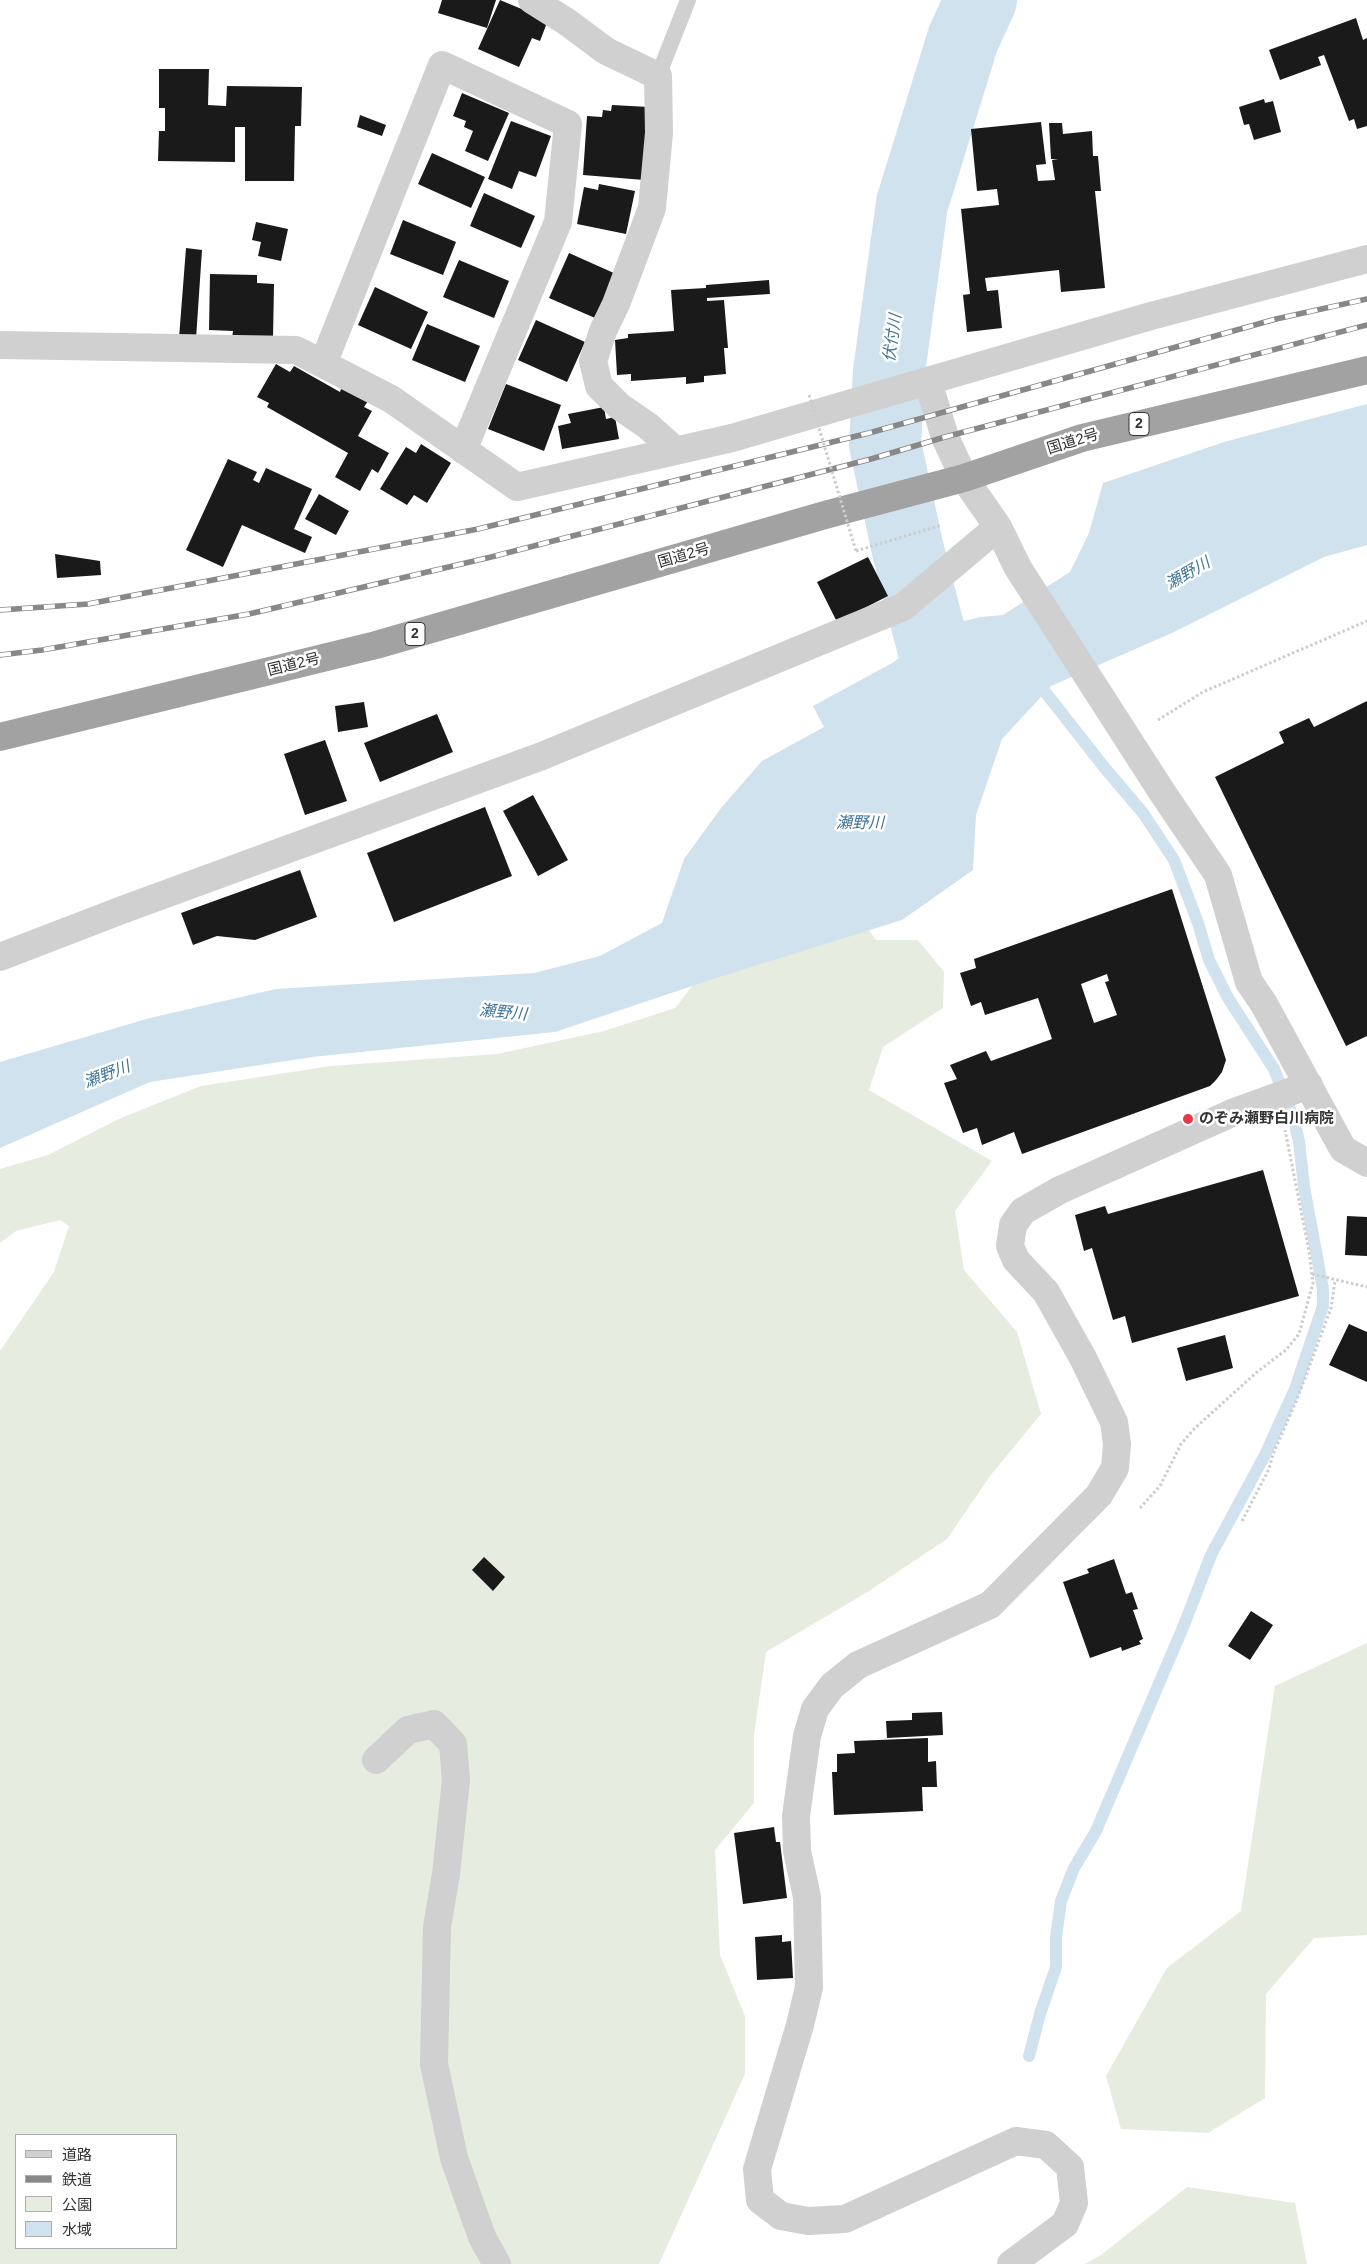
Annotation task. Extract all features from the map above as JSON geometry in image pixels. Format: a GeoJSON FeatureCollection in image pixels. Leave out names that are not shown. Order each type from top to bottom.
{"type":"FeatureCollection","features":[{"type":"Feature","properties":{"kind":"highway","name":"国道2号"},"geometry":{"type":"LineString","coordinates":[[0,737],[376,645],[825,515],[964,478],[1082,438],[1367,370]]}},
{"type":"Feature","properties":{"kind":"street"},"geometry":{"type":"LineString","coordinates":[[532,0],[567,22],[606,51],[658,76],[659,133],[652,208],[616,304],[602,331],[593,361],[599,386],[619,406],[648,426],[676,451]]}},
{"type":"Feature","properties":{"kind":"street"},"geometry":{"type":"LineString","coordinates":[[323,364],[442,65],[568,124],[558,222],[463,450]]}},
{"type":"Feature","properties":{"kind":"street"},"geometry":{"type":"LineString","coordinates":[[0,344],[296,350],[391,399],[516,487],[732,438],[1151,316],[1367,259]]}},
{"type":"Feature","properties":{"kind":"street"},"geometry":{"type":"LineString","coordinates":[[918,385],[946,437],[964,478],[998,527],[1018,568],[1162,792],[1218,875],[1249,982],[1264,1004],[1343,1149],[1367,1163]]}},
{"type":"Feature","properties":{"kind":"street"},"geometry":{"type":"LineString","coordinates":[[0,957],[132,906],[542,756],[903,607],[998,527]]}},
{"type":"Feature","properties":{"kind":"street"},"geometry":{"type":"LineString","coordinates":[[1011,2264],[1065,2224],[1074,2203],[1070,2167],[1046,2145],[1016,2142],[845,2219],[808,2221],[781,2216],[760,2200],[758,2169],[800,2025],[809,1987],[806,1897],[797,1851],[796,1816],[807,1736],[815,1709],[832,1686],[858,1665],[990,1604],[1099,1495],[1115,1468],[1117,1444],[1114,1422],[1083,1358],[1046,1292],[1016,1260],[1010,1246],[1013,1225],[1023,1211],[1060,1190],[1232,1114],[1309,1085]]}},
{"type":"Feature","properties":{"kind":"street"},"geometry":{"type":"LineString","coordinates":[[376,1760],[408,1730],[434,1724],[452,1744],[456,1780],[446,1874],[436,1927],[434,2064],[454,2158],[482,2237],[497,2264]]}},
{"type":"Feature","properties":{"kind":"lane"},"geometry":{"type":"LineString","coordinates":[[658,76],[688,0]]}},
{"type":"Feature","properties":{"kind":"path"},"geometry":{"type":"LineString","coordinates":[[809,396],[856,550],[942,525]]}},
{"type":"Feature","properties":{"kind":"path"},"geometry":{"type":"LineString","coordinates":[[1130,740],[1203,692],[1367,621]]}},
{"type":"Feature","properties":{"kind":"path"},"geometry":{"type":"LineString","coordinates":[[1140,1508],[1160,1486],[1181,1444],[1195,1428],[1257,1372],[1286,1350],[1299,1334],[1313,1283],[1290,1152],[1282,1117],[1273,1099]]}},
{"type":"Feature","properties":{"kind":"path"},"geometry":{"type":"LineString","coordinates":[[1312,1274],[1335,1281],[1367,1287]]}},
{"type":"Feature","properties":{"kind":"path"},"geometry":{"type":"LineString","coordinates":[[1242,1521],[1269,1469],[1273,1454],[1298,1397],[1332,1308],[1335,1281]]}},
{"type":"Feature","properties":{"kind":"green space"},"geometry":{"type":"Polygon","coordinates":[[[847,900],[876,940],[918,940],[944,972],[943,1008],[883,1047],[869,1090],[992,1161],[955,1211],[964,1270],[1017,1332],[1041,1414],[990,1476],[947,1539],[869,1591],[766,1652],[754,1735],[754,1803],[715,1850],[720,1955],[745,2016],[745,2074],[659,2264],[0,2264],[0,1351],[54,1272],[69,1226],[60,1220],[16,1231],[0,1243],[0,1169],[48,1155],[121,1118],[201,1086],[331,1066],[497,1054],[604,1031],[675,1008],[724,946],[847,900]]]}},
{"type":"Feature","properties":{"kind":"green space"},"geometry":{"type":"Polygon","coordinates":[[[1367,1643],[1367,1935],[1314,1938],[1266,1994],[1265,2098],[1208,2133],[1121,2129],[1106,2076],[1167,1968],[1241,1911],[1275,1686],[1367,1643]]]}},
{"type":"Feature","properties":{"kind":"green space"},"geometry":{"type":"Polygon","coordinates":[[[1187,2187],[1295,2203],[1307,2264],[1085,2264],[1101,2255],[1187,2187]]]}},
{"type":"Feature","properties":{"kind":"water","name":"瀬野川"},"geometry":{"type":"Polygon","coordinates":[[[1367,404],[1367,545],[1324,557],[1174,632],[1051,686],[1002,739],[976,815],[973,870],[902,920],[716,978],[555,1032],[312,1057],[150,1082],[0,1148],[0,1062],[150,1018],[276,989],[534,973],[600,956],[662,923],[684,859],[721,808],[762,761],[824,727],[813,706],[894,662],[936,628],[980,617],[1003,615],[1070,572],[1089,533],[1103,483],[1224,442],[1367,404]]]}},
{"type":"Feature","properties":{"kind":"building"},"geometry":{"type":"Polygon","coordinates":[[[442,0],[496,0],[487,28],[438,13],[442,0]]]}},
{"type":"Feature","properties":{"kind":"building"},"geometry":{"type":"Polygon","coordinates":[[[500,0],[548,20],[540,41],[532,38],[519,67],[478,49],[500,0]]]}},
{"type":"Feature","properties":{"kind":"building"},"geometry":{"type":"Polygon","coordinates":[[[1356,18],[1363,40],[1367,38],[1367,126],[1357,129],[1354,119],[1349,121],[1324,55],[1318,57],[1321,65],[1280,80],[1269,50],[1356,18]]]}},
{"type":"Feature","properties":{"kind":"building"},"geometry":{"type":"Polygon","coordinates":[[[159,69],[209,69],[208,105],[226,106],[227,86],[302,87],[301,126],[295,126],[294,181],[245,181],[245,127],[235,127],[235,162],[158,161],[159,131],[165,131],[165,108],[159,108],[159,69]]]}},
{"type":"Feature","properties":{"kind":"building"},"geometry":{"type":"Polygon","coordinates":[[[462,93],[509,113],[488,161],[465,151],[473,131],[464,127],[466,121],[453,116],[462,93]]]}},
{"type":"Feature","properties":{"kind":"building"},"geometry":{"type":"Polygon","coordinates":[[[1264,99],[1265,103],[1273,101],[1281,132],[1254,140],[1249,124],[1244,125],[1239,107],[1264,99]]]}},
{"type":"Feature","properties":{"kind":"building"},"geometry":{"type":"Polygon","coordinates":[[[612,105],[649,107],[644,180],[583,175],[587,116],[602,117],[603,110],[611,111],[612,105]]]}},
{"type":"Feature","properties":{"kind":"building"},"geometry":{"type":"Polygon","coordinates":[[[360,115],[386,125],[382,136],[357,127],[360,115]]]}},
{"type":"Feature","properties":{"kind":"building"},"geometry":{"type":"Polygon","coordinates":[[[511,121],[551,136],[536,177],[519,171],[512,189],[488,179],[511,121]]]}},
{"type":"Feature","properties":{"kind":"building"},"geometry":{"type":"Polygon","coordinates":[[[1041,122],[1046,164],[1036,165],[1038,181],[1055,180],[1052,160],[1058,159],[1051,159],[1049,123],[1062,123],[1063,134],[1092,131],[1093,156],[1098,156],[1101,191],[1095,191],[1105,288],[1061,292],[1059,270],[985,278],[987,291],[998,290],[1002,328],[967,332],[963,295],[970,294],[961,209],[999,205],[997,189],[977,191],[971,129],[1041,122]]]}},
{"type":"Feature","properties":{"kind":"building"},"geometry":{"type":"Polygon","coordinates":[[[432,153],[485,177],[471,208],[418,184],[432,153]]]}},
{"type":"Feature","properties":{"kind":"building"},"geometry":{"type":"Polygon","coordinates":[[[599,184],[635,191],[626,234],[577,224],[584,187],[598,190],[599,184]]]}},
{"type":"Feature","properties":{"kind":"building"},"geometry":{"type":"Polygon","coordinates":[[[484,193],[535,216],[521,248],[470,226],[484,193]]]}},
{"type":"Feature","properties":{"kind":"building"},"geometry":{"type":"Polygon","coordinates":[[[403,220],[456,242],[443,275],[390,254],[403,220]]]}},
{"type":"Feature","properties":{"kind":"building"},"geometry":{"type":"Polygon","coordinates":[[[256,222],[288,229],[281,261],[258,256],[261,242],[252,240],[256,222]]]}},
{"type":"Feature","properties":{"kind":"building"},"geometry":{"type":"Polygon","coordinates":[[[186,248],[202,250],[196,339],[179,338],[186,248]]]}},
{"type":"Feature","properties":{"kind":"building"},"geometry":{"type":"Polygon","coordinates":[[[569,253],[616,274],[595,318],[549,298],[569,253]]]}},
{"type":"Feature","properties":{"kind":"building"},"geometry":{"type":"Polygon","coordinates":[[[459,260],[509,281],[494,318],[443,297],[459,260]]]}},
{"type":"Feature","properties":{"kind":"building"},"geometry":{"type":"Polygon","coordinates":[[[210,274],[257,275],[257,283],[274,284],[273,338],[232,338],[233,331],[209,330],[210,274]]]}},
{"type":"Feature","properties":{"kind":"building"},"geometry":{"type":"Polygon","coordinates":[[[769,280],[770,294],[707,298],[707,301],[724,300],[728,348],[724,348],[726,374],[704,376],[704,382],[686,384],[686,377],[631,381],[631,374],[617,375],[615,340],[628,338],[628,334],[674,331],[671,290],[706,288],[706,285],[769,280]]]}},
{"type":"Feature","properties":{"kind":"building"},"geometry":{"type":"Polygon","coordinates":[[[375,287],[428,312],[411,349],[358,325],[375,287]]]}},
{"type":"Feature","properties":{"kind":"building"},"geometry":{"type":"Polygon","coordinates":[[[536,320],[585,342],[567,382],[518,360],[536,320]]]}},
{"type":"Feature","properties":{"kind":"building"},"geometry":{"type":"Polygon","coordinates":[[[427,324],[480,346],[465,382],[412,360],[427,324]]]}},
{"type":"Feature","properties":{"kind":"building"},"geometry":{"type":"Polygon","coordinates":[[[276,364],[290,372],[294,366],[340,392],[342,386],[368,401],[364,407],[372,411],[358,436],[389,453],[378,473],[372,469],[360,491],[335,477],[348,453],[267,407],[269,403],[257,397],[276,364]]]}},
{"type":"Feature","properties":{"kind":"building"},"geometry":{"type":"Polygon","coordinates":[[[506,384],[561,405],[544,451],[488,429],[506,384]]]}},
{"type":"Feature","properties":{"kind":"building"},"geometry":{"type":"Polygon","coordinates":[[[604,407],[606,419],[615,417],[619,439],[562,449],[558,426],[571,423],[568,414],[604,407]]]}},
{"type":"Feature","properties":{"kind":"building"},"geometry":{"type":"Polygon","coordinates":[[[421,444],[451,463],[427,503],[414,495],[407,505],[380,489],[406,447],[416,453],[421,444]]]}},
{"type":"Feature","properties":{"kind":"building"},"geometry":{"type":"Polygon","coordinates":[[[228,459],[257,472],[253,480],[259,483],[266,468],[312,489],[294,529],[312,537],[305,553],[242,525],[223,567],[186,550],[228,459]]]}},
{"type":"Feature","properties":{"kind":"building"},"geometry":{"type":"Polygon","coordinates":[[[319,494],[349,511],[336,535],[305,519],[319,494]]]}},
{"type":"Feature","properties":{"kind":"building"},"geometry":{"type":"Polygon","coordinates":[[[55,554],[100,561],[101,575],[57,578],[55,554]]]}},
{"type":"Feature","properties":{"kind":"building"},"geometry":{"type":"Polygon","coordinates":[[[868,557],[888,596],[837,622],[817,582],[868,557]]]}},
{"type":"Feature","properties":{"kind":"building"},"geometry":{"type":"Polygon","coordinates":[[[1367,701],[1367,1036],[1346,1046],[1215,777],[1284,743],[1279,732],[1309,718],[1314,727],[1367,701]]]}},
{"type":"Feature","properties":{"kind":"building"},"geometry":{"type":"Polygon","coordinates":[[[364,702],[368,727],[338,732],[335,706],[364,702]]]}},
{"type":"Feature","properties":{"kind":"building"},"geometry":{"type":"Polygon","coordinates":[[[437,714],[453,752],[380,782],[364,743],[437,714]]]}},
{"type":"Feature","properties":{"kind":"building"},"geometry":{"type":"Polygon","coordinates":[[[325,740],[347,801],[305,815],[284,754],[325,740]]]}},
{"type":"Feature","properties":{"kind":"building"},"geometry":{"type":"Polygon","coordinates":[[[533,795],[568,860],[538,876],[503,811],[533,795]]]}},
{"type":"Feature","properties":{"kind":"building"},"geometry":{"type":"Polygon","coordinates":[[[485,807],[512,876],[394,922],[367,853],[485,807]]]}},
{"type":"Feature","properties":{"kind":"building"},"geometry":{"type":"Polygon","coordinates":[[[300,870],[317,917],[255,940],[217,936],[193,945],[181,913],[300,870]]]}},
{"type":"Feature","properties":{"kind":"building"},"geometry":{"type":"Polygon","coordinates":[[[1172,889],[1226,1060],[1222,1072],[1210,1086],[1022,1154],[1014,1132],[982,1145],[977,1128],[963,1133],[944,1083],[957,1079],[950,1065],[986,1051],[991,1061],[1052,1039],[1038,998],[985,1015],[981,1002],[971,1006],[960,973],[976,968],[974,959],[1172,889]],[[1107,974],[1081,984],[1094,1023],[1117,1015],[1105,982],[1109,981],[1107,974]]]}},
{"type":"Feature","properties":{"kind":"building"},"geometry":{"type":"Polygon","coordinates":[[[1263,1170],[1299,1296],[1132,1343],[1125,1316],[1113,1320],[1092,1248],[1084,1251],[1075,1215],[1105,1206],[1108,1214],[1263,1170]]]}},
{"type":"Feature","properties":{"kind":"building"},"geometry":{"type":"Polygon","coordinates":[[[1347,1216],[1367,1217],[1367,1256],[1345,1255],[1347,1216]]]}},
{"type":"Feature","properties":{"kind":"building"},"geometry":{"type":"Polygon","coordinates":[[[1349,1324],[1367,1332],[1367,1382],[1329,1365],[1349,1324]]]}},
{"type":"Feature","properties":{"kind":"building"},"geometry":{"type":"Polygon","coordinates":[[[1225,1335],[1233,1368],[1186,1381],[1177,1348],[1225,1335]]]}},
{"type":"Feature","properties":{"kind":"building"},"geometry":{"type":"Polygon","coordinates":[[[484,1557],[505,1577],[493,1591],[472,1570],[484,1557]]]}},
{"type":"Feature","properties":{"kind":"building"},"geometry":{"type":"Polygon","coordinates":[[[1114,1559],[1126,1594],[1132,1592],[1138,1609],[1133,1610],[1143,1639],[1139,1641],[1141,1644],[1122,1651],[1121,1647],[1090,1658],[1063,1582],[1089,1573],[1087,1569],[1114,1559]]]}},
{"type":"Feature","properties":{"kind":"building"},"geometry":{"type":"Polygon","coordinates":[[[1251,1611],[1273,1625],[1250,1660],[1228,1646],[1251,1611]]]}},
{"type":"Feature","properties":{"kind":"building"},"geometry":{"type":"Polygon","coordinates":[[[942,1712],[943,1735],[887,1738],[886,1721],[912,1720],[912,1713],[942,1712]]]}},
{"type":"Feature","properties":{"kind":"building"},"geometry":{"type":"Polygon","coordinates":[[[928,1738],[928,1762],[936,1761],[937,1787],[922,1787],[923,1811],[834,1815],[832,1772],[837,1772],[837,1754],[855,1753],[854,1741],[928,1738]]]}},
{"type":"Feature","properties":{"kind":"building"},"geometry":{"type":"Polygon","coordinates":[[[774,1827],[776,1842],[780,1842],[787,1898],[743,1904],[734,1833],[774,1827]]]}},
{"type":"Feature","properties":{"kind":"building"},"geometry":{"type":"Polygon","coordinates":[[[782,1935],[782,1942],[791,1941],[793,1978],[757,1980],[755,1937],[782,1935]]]}},
{"type":"Feature","properties":{"kind":"waterway","name":"伏付川"},"geometry":{"type":"LineString","coordinates":[[942,682],[907,546],[885,444],[889,372],[912,204],[963,39],[981,0]]}},
{"type":"Feature","properties":{"kind":"waterway"},"geometry":{"type":"LineString","coordinates":[[1029,2056],[1040,2014],[1056,1967],[1056,1937],[1061,1901],[1074,1868],[1096,1831],[1184,1625],[1211,1555],[1265,1455],[1295,1389],[1323,1306],[1323,1289],[1304,1187],[1299,1141],[1293,1117],[1274,1069],[1228,998],[1209,960],[1198,923],[1174,860],[1143,813],[1035,679]]}},
{"type":"Feature","properties":{"kind":"railway"},"geometry":{"type":"LineString","coordinates":[[0,610],[88,604],[478,529],[869,433],[1276,319],[1367,299]]}},
{"type":"Feature","properties":{"kind":"railway"},"geometry":{"type":"LineString","coordinates":[[0,655],[42,650],[249,614],[491,557],[871,459],[945,437],[1367,325]]}},
{"type":"Feature","properties":{"kind":"place","name":"のぞみ瀬野白川病院"},"geometry":{"type":"Point","coordinates":[1188,1119]}}]}
